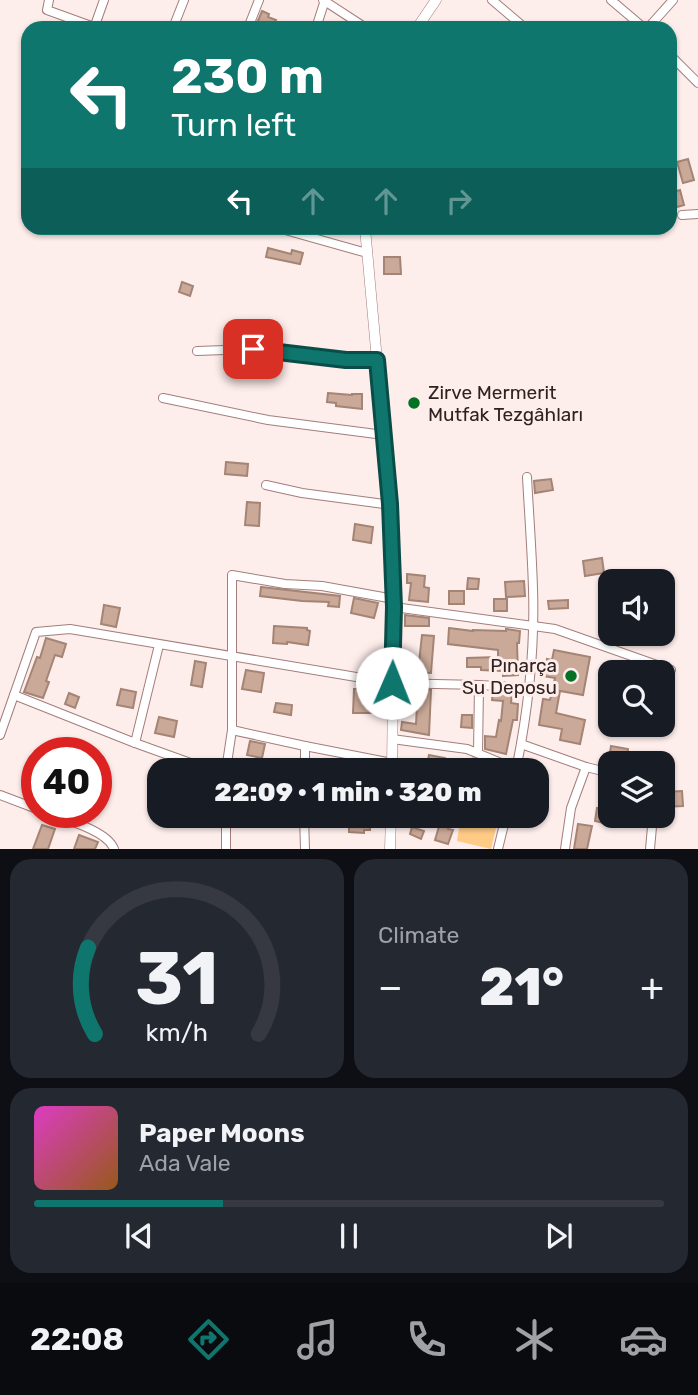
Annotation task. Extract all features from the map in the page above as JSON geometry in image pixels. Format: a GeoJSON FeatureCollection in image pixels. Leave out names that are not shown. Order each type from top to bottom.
{"type":"FeatureCollection","features":[{"type":"Feature","properties":{"kind":"street"},"geometry":{"type":"LineString","coordinates":[[49,0],[47,10],[76,21]]}},
{"type":"Feature","properties":{"kind":"street"},"geometry":{"type":"LineString","coordinates":[[96,21],[104,0]]}},
{"type":"Feature","properties":{"kind":"street"},"geometry":{"type":"LineString","coordinates":[[176,21],[184,0]]}},
{"type":"Feature","properties":{"kind":"street"},"geometry":{"type":"LineString","coordinates":[[251,21],[259,0]]}},
{"type":"Feature","properties":{"kind":"street"},"geometry":{"type":"LineString","coordinates":[[318,21],[324,0],[356,21]]}},
{"type":"Feature","properties":{"kind":"street"},"geometry":{"type":"LineString","coordinates":[[492,0],[517,21]]}},
{"type":"Feature","properties":{"kind":"street"},"geometry":{"type":"LineString","coordinates":[[611,0],[637,21]]}},
{"type":"Feature","properties":{"kind":"street"},"geometry":{"type":"LineString","coordinates":[[653,21],[673,0]]}},
{"type":"Feature","properties":{"kind":"street"},"geometry":{"type":"LineString","coordinates":[[423,21],[432,1]]}},
{"type":"Feature","properties":{"kind":"street"},"geometry":{"type":"LineString","coordinates":[[677,62],[698,83]]}},
{"type":"Feature","properties":{"kind":"street"},"geometry":{"type":"LineString","coordinates":[[682,215],[698,214]]}},
{"type":"Feature","properties":{"kind":"street"},"geometry":{"type":"LineString","coordinates":[[303,235],[367,253]]}},
{"type":"Feature","properties":{"kind":"street"},"geometry":{"type":"LineString","coordinates":[[366,235],[390,504],[394,603],[392,758]]}},
{"type":"Feature","properties":{"kind":"street"},"geometry":{"type":"LineString","coordinates":[[197,351],[253,349],[346,360],[377,360]]}},
{"type":"Feature","properties":{"kind":"street"},"geometry":{"type":"LineString","coordinates":[[163,398],[268,420],[384,435]]}},
{"type":"Feature","properties":{"kind":"street"},"geometry":{"type":"LineString","coordinates":[[518,758],[529,688],[533,626],[534,591],[527,477]]}},
{"type":"Feature","properties":{"kind":"street"},"geometry":{"type":"LineString","coordinates":[[266,485],[302,493],[390,504]]}},
{"type":"Feature","properties":{"kind":"street"},"geometry":{"type":"LineString","coordinates":[[228,758],[232,730],[232,575],[322,586],[394,603],[555,629],[643,660]]}},
{"type":"Feature","properties":{"kind":"street"},"geometry":{"type":"LineString","coordinates":[[0,735],[36,632],[70,629],[392,683],[529,688]]}},
{"type":"Feature","properties":{"kind":"street"},"geometry":{"type":"LineString","coordinates":[[135,743],[159,645]]}},
{"type":"Feature","properties":{"kind":"street"},"geometry":{"type":"LineString","coordinates":[[478,754],[479,685]]}},
{"type":"Feature","properties":{"kind":"street"},"geometry":{"type":"LineString","coordinates":[[13,695],[177,758]]}},
{"type":"Feature","properties":{"kind":"street"},"geometry":{"type":"LineString","coordinates":[[232,730],[357,758]]}},
{"type":"Feature","properties":{"kind":"street"},"geometry":{"type":"LineString","coordinates":[[392,739],[467,749],[488,758]]}},
{"type":"Feature","properties":{"kind":"street"},"geometry":{"type":"LineString","coordinates":[[521,744],[598,770]]}},
{"type":"Feature","properties":{"kind":"street"},"geometry":{"type":"LineString","coordinates":[[305,746],[305,758]]}},
{"type":"Feature","properties":{"kind":"street"},"geometry":{"type":"LineString","coordinates":[[565,849],[571,808],[586,767]]}},
{"type":"Feature","properties":{"kind":"street"},"geometry":{"type":"LineString","coordinates":[[0,795],[21,803]]}},
{"type":"Feature","properties":{"kind":"street"},"geometry":{"type":"LineString","coordinates":[[86,828],[110,841],[114,849]]}},
{"type":"Feature","properties":{"kind":"street"},"geometry":{"type":"LineString","coordinates":[[226,828],[226,849]]}},
{"type":"Feature","properties":{"kind":"street"},"geometry":{"type":"LineString","coordinates":[[304,828],[305,849]]}},
{"type":"Feature","properties":{"kind":"street"},"geometry":{"type":"LineString","coordinates":[[390,849],[391,828]]}},
{"type":"Feature","properties":{"kind":"street"},"geometry":{"type":"LineString","coordinates":[[498,849],[503,828]]}},
{"type":"Feature","properties":{"kind":"street"},"geometry":{"type":"LineString","coordinates":[[650,849],[652,828]]}},
{"type":"Feature","properties":{"kind":"shaded area"},"geometry":{"type":"Polygon","coordinates":[[[459,828],[496,828],[491,849],[457,841],[459,828]]]}},
{"type":"Feature","properties":{"kind":"building"},"geometry":{"type":"Polygon","coordinates":[[[262,11],[276,20],[276,21],[258,21],[262,11]]]}},
{"type":"Feature","properties":{"kind":"building"},"geometry":{"type":"Polygon","coordinates":[[[688,159],[694,180],[683,183],[677,162],[688,159]]]}},
{"type":"Feature","properties":{"kind":"building"},"geometry":{"type":"Polygon","coordinates":[[[680,190],[684,205],[677,207],[677,191],[680,190]]]}},
{"type":"Feature","properties":{"kind":"building"},"geometry":{"type":"Polygon","coordinates":[[[268,248],[291,254],[292,250],[303,253],[300,264],[266,257],[268,248]]]}},
{"type":"Feature","properties":{"kind":"building"},"geometry":{"type":"Polygon","coordinates":[[[384,257],[400,257],[401,274],[384,274],[384,257]]]}},
{"type":"Feature","properties":{"kind":"building"},"geometry":{"type":"Polygon","coordinates":[[[182,282],[193,286],[190,296],[179,292],[182,282]]]}},
{"type":"Feature","properties":{"kind":"building"},"geometry":{"type":"Polygon","coordinates":[[[247,329],[255,330],[254,342],[245,342],[247,329]]]}},
{"type":"Feature","properties":{"kind":"building"},"geometry":{"type":"Polygon","coordinates":[[[328,393],[362,394],[362,409],[336,406],[336,403],[327,402],[328,393]]]}},
{"type":"Feature","properties":{"kind":"building"},"geometry":{"type":"Polygon","coordinates":[[[226,462],[248,464],[247,476],[225,474],[226,462]]]}},
{"type":"Feature","properties":{"kind":"building"},"geometry":{"type":"Polygon","coordinates":[[[551,479],[553,490],[535,493],[534,481],[551,479]]]}},
{"type":"Feature","properties":{"kind":"building"},"geometry":{"type":"Polygon","coordinates":[[[247,502],[260,503],[259,526],[245,525],[247,502]]]}},
{"type":"Feature","properties":{"kind":"building"},"geometry":{"type":"Polygon","coordinates":[[[355,524],[373,527],[371,543],[353,540],[355,524]]]}},
{"type":"Feature","properties":{"kind":"building"},"geometry":{"type":"Polygon","coordinates":[[[602,558],[603,569],[598,569],[598,574],[585,576],[583,561],[602,558]]]}},
{"type":"Feature","properties":{"kind":"building"},"geometry":{"type":"Polygon","coordinates":[[[407,574],[425,576],[424,587],[429,588],[428,602],[409,600],[411,583],[407,583],[407,574]]]}},
{"type":"Feature","properties":{"kind":"building"},"geometry":{"type":"Polygon","coordinates":[[[468,578],[479,579],[478,589],[467,589],[468,578]]]}},
{"type":"Feature","properties":{"kind":"building"},"geometry":{"type":"Polygon","coordinates":[[[524,581],[525,596],[506,597],[505,582],[524,581]]]}},
{"type":"Feature","properties":{"kind":"building"},"geometry":{"type":"Polygon","coordinates":[[[261,587],[340,596],[339,607],[328,606],[329,602],[260,596],[261,587]]]}},
{"type":"Feature","properties":{"kind":"building"},"geometry":{"type":"Polygon","coordinates":[[[449,591],[464,591],[464,604],[449,604],[449,591]]]}},
{"type":"Feature","properties":{"kind":"building"},"geometry":{"type":"Polygon","coordinates":[[[354,598],[378,603],[374,618],[351,613],[354,598]]]}},
{"type":"Feature","properties":{"kind":"building"},"geometry":{"type":"Polygon","coordinates":[[[494,599],[507,599],[507,611],[494,611],[494,599]]]}},
{"type":"Feature","properties":{"kind":"building"},"geometry":{"type":"Polygon","coordinates":[[[568,600],[568,608],[549,609],[548,601],[568,600]]]}},
{"type":"Feature","properties":{"kind":"building"},"geometry":{"type":"Polygon","coordinates":[[[104,605],[120,608],[116,627],[101,624],[104,605]]]}},
{"type":"Feature","properties":{"kind":"building"},"geometry":{"type":"Polygon","coordinates":[[[405,615],[429,618],[429,626],[405,626],[405,615]]]}},
{"type":"Feature","properties":{"kind":"building"},"geometry":{"type":"Polygon","coordinates":[[[274,626],[307,628],[310,631],[308,645],[273,643],[274,626]]]}},
{"type":"Feature","properties":{"kind":"building"},"geometry":{"type":"Polygon","coordinates":[[[449,628],[520,631],[517,643],[518,675],[503,676],[503,671],[467,667],[467,658],[498,657],[498,650],[448,644],[449,628]]]}},
{"type":"Feature","properties":{"kind":"building"},"geometry":{"type":"Polygon","coordinates":[[[422,635],[434,636],[431,673],[418,672],[422,635]]]}},
{"type":"Feature","properties":{"kind":"building"},"geometry":{"type":"Polygon","coordinates":[[[46,638],[66,644],[62,657],[55,655],[43,698],[24,692],[46,638]]]}},
{"type":"Feature","properties":{"kind":"building"},"geometry":{"type":"Polygon","coordinates":[[[554,650],[590,657],[583,695],[560,691],[556,713],[585,720],[580,744],[560,740],[562,729],[539,725],[543,699],[550,700],[555,678],[543,676],[547,659],[552,660],[554,650]]]}},
{"type":"Feature","properties":{"kind":"building"},"geometry":{"type":"Polygon","coordinates":[[[195,661],[206,663],[202,687],[191,685],[195,661]]]}},
{"type":"Feature","properties":{"kind":"building"},"geometry":{"type":"Polygon","coordinates":[[[246,670],[264,673],[261,692],[242,689],[246,670]]]}},
{"type":"Feature","properties":{"kind":"building"},"geometry":{"type":"Polygon","coordinates":[[[121,689],[136,692],[133,708],[117,705],[121,689]]]}},
{"type":"Feature","properties":{"kind":"building"},"geometry":{"type":"Polygon","coordinates":[[[354,689],[375,689],[374,713],[353,713],[354,689]]]}},
{"type":"Feature","properties":{"kind":"building"},"geometry":{"type":"Polygon","coordinates":[[[413,690],[431,690],[429,735],[401,730],[402,722],[416,724],[417,705],[413,704],[413,690]]]}},
{"type":"Feature","properties":{"kind":"building"},"geometry":{"type":"Polygon","coordinates":[[[493,692],[512,694],[511,703],[518,704],[517,720],[513,720],[506,754],[485,749],[485,736],[496,737],[499,720],[501,721],[503,701],[492,700],[493,692]]]}},
{"type":"Feature","properties":{"kind":"building"},"geometry":{"type":"Polygon","coordinates":[[[69,693],[79,697],[75,708],[65,704],[69,693]]]}},
{"type":"Feature","properties":{"kind":"building"},"geometry":{"type":"Polygon","coordinates":[[[276,703],[292,705],[291,715],[274,712],[276,703]]]}},
{"type":"Feature","properties":{"kind":"building"},"geometry":{"type":"Polygon","coordinates":[[[462,715],[472,715],[472,728],[461,727],[462,715]]]}},
{"type":"Feature","properties":{"kind":"building"},"geometry":{"type":"Polygon","coordinates":[[[159,717],[177,721],[174,737],[155,733],[159,717]]]}},
{"type":"Feature","properties":{"kind":"building"},"geometry":{"type":"Polygon","coordinates":[[[250,741],[265,744],[262,758],[247,755],[250,741]]]}},
{"type":"Feature","properties":{"kind":"building"},"geometry":{"type":"Polygon","coordinates":[[[611,746],[628,749],[628,751],[610,751],[611,746]]]}},
{"type":"Feature","properties":{"kind":"building"},"geometry":{"type":"Polygon","coordinates":[[[675,791],[682,791],[683,806],[675,806],[675,791]]]}},
{"type":"Feature","properties":{"kind":"building"},"geometry":{"type":"Polygon","coordinates":[[[578,824],[592,826],[587,849],[574,849],[578,824]]]}},
{"type":"Feature","properties":{"kind":"building"},"geometry":{"type":"Polygon","coordinates":[[[41,828],[55,829],[48,849],[33,849],[41,828]]]}},
{"type":"Feature","properties":{"kind":"building"},"geometry":{"type":"Polygon","coordinates":[[[349,828],[370,828],[364,830],[364,833],[349,832],[349,828]]]}},
{"type":"Feature","properties":{"kind":"building"},"geometry":{"type":"Polygon","coordinates":[[[412,828],[424,831],[421,839],[410,834],[412,828]]]}},
{"type":"Feature","properties":{"kind":"building"},"geometry":{"type":"Polygon","coordinates":[[[439,828],[453,830],[448,844],[435,840],[439,828]]]}},
{"type":"Feature","properties":{"kind":"building"},"geometry":{"type":"Polygon","coordinates":[[[79,835],[98,842],[95,849],[74,849],[79,835]]]}},
{"type":"Feature","properties":{"kind":"place","name":"Zirve Mermerit Mutfak Tezgâhları"},"geometry":{"type":"Point","coordinates":[414,403]}},
{"type":"Feature","properties":{"kind":"place","name":"Pınarça Su Deposu"},"geometry":{"type":"Point","coordinates":[571,676]}},
{"type":"Feature","properties":{"kind":"route"},"geometry":{"type":"LineString","coordinates":[[253,349],[346,360],[377,360],[390,504],[394,607],[392,683]]}}]}
